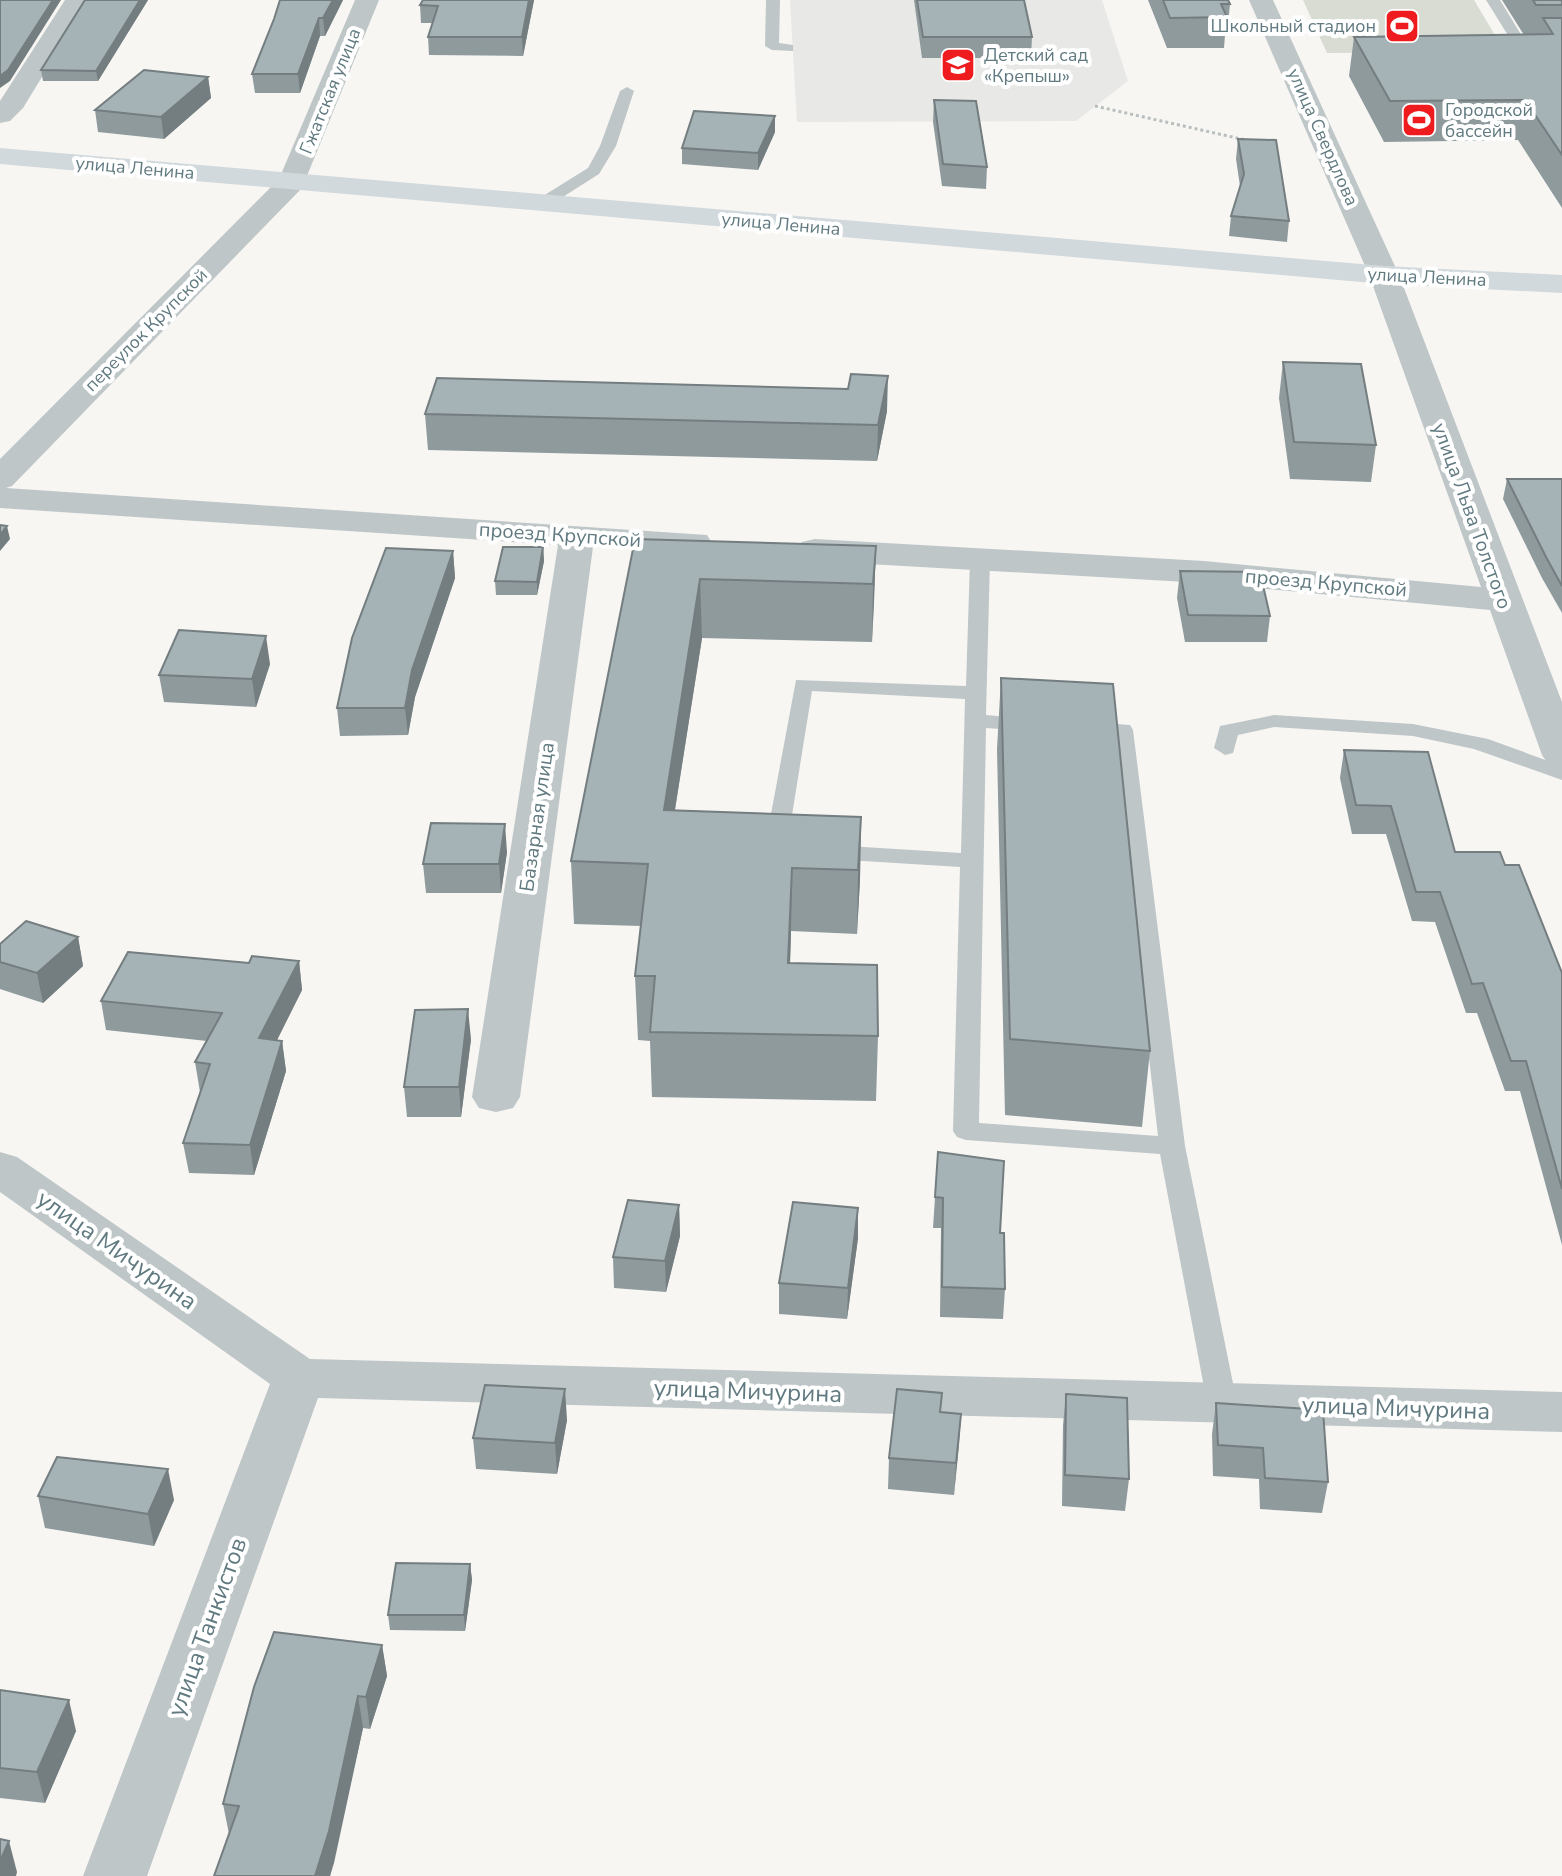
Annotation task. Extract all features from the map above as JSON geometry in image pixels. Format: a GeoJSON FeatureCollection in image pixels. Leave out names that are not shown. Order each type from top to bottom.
{"type":"FeatureCollection","features":[{"type":"Feature","properties":{"kind":"main road","name":"улица Ленина"},"geometry":{"type":"LineString","coordinates":[[0,156],[1384,275],[1562,284]]}},
{"type":"Feature","properties":{"kind":"street"},"geometry":{"type":"LineString","coordinates":[[0,115],[14,102],[77,0]]}},
{"type":"Feature","properties":{"kind":"street","name":"Гжатская улица"},"geometry":{"type":"LineString","coordinates":[[292,182],[367,0]]}},
{"type":"Feature","properties":{"kind":"street","name":"улица Свердлова"},"geometry":{"type":"LineString","coordinates":[[1261,0],[1384,275]]}},
{"type":"Feature","properties":{"kind":"street","name":"переулок Крупской"},"geometry":{"type":"LineString","coordinates":[[0,479],[292,182]]}},
{"type":"Feature","properties":{"kind":"street","name":"улица Льва Толстого"},"geometry":{"type":"LineString","coordinates":[[1384,275],[1562,755]]}},
{"type":"Feature","properties":{"kind":"street","name":"проезд Крупской"},"geometry":{"type":"LineString","coordinates":[[0,498],[733,545]]}},
{"type":"Feature","properties":{"kind":"street","name":"Базарная улица"},"geometry":{"type":"LineString","coordinates":[[496,1097],[577,537]]}},
{"type":"Feature","properties":{"kind":"street","name":"проезд Крупской"},"geometry":{"type":"LineString","coordinates":[[780,548],[1204,572],[1503,600]]}},
{"type":"Feature","properties":{"kind":"street","name":"улица Мичурина"},"geometry":{"type":"LineString","coordinates":[[8,1187],[299,1378],[1562,1412]]}},
{"type":"Feature","properties":{"kind":"street","name":"улица Танкистов"},"geometry":{"type":"LineString","coordinates":[[115,1876],[299,1378]]}},
{"type":"Feature","properties":{"kind":"lane"},"geometry":{"type":"LineString","coordinates":[[773,0],[772,46],[788,48]]}},
{"type":"Feature","properties":{"kind":"lane"},"geometry":{"type":"LineString","coordinates":[[1493,0],[1524,50],[1562,50]]}},
{"type":"Feature","properties":{"kind":"lane"},"geometry":{"type":"LineString","coordinates":[[541,204],[594,171],[608,146],[627,91]]}},
{"type":"Feature","properties":{"kind":"lane"},"geometry":{"type":"LineString","coordinates":[[980,560],[966,1131],[1172,1146]]}},
{"type":"Feature","properties":{"kind":"lane"},"geometry":{"type":"LineString","coordinates":[[972,861],[776,848],[803,684],[976,693]]}},
{"type":"Feature","properties":{"kind":"lane"},"geometry":{"type":"LineString","coordinates":[[975,721],[1122,730],[1172,1146],[1222,1403]]}},
{"type":"Feature","properties":{"kind":"lane"},"geometry":{"type":"LineString","coordinates":[[1225,748],[1228,731],[1274,721],[1413,730],[1480,744],[1562,773]]}},
{"type":"Feature","properties":{"kind":"path"},"geometry":{"type":"LineString","coordinates":[[1095,106],[1259,142]]}},
{"type":"Feature","properties":{"kind":"shaded area","name":"Детский сад «Крепыш»"},"geometry":{"type":"Polygon","coordinates":[[[790,0],[1102,0],[1128,81],[1076,121],[797,122],[790,0]]]}},
{"type":"Feature","properties":{"kind":"shaded area","name":"Школьный стадион"},"geometry":{"type":"Polygon","coordinates":[[[1303,0],[1474,0],[1505,52],[1327,53],[1303,0]]]}},
{"type":"Feature","properties":{"kind":"building"},"geometry":{"type":"Polygon","coordinates":[[[0,0],[53,0],[8,70],[0,76],[0,0]]]}},
{"type":"Feature","properties":{"kind":"building"},"geometry":{"type":"Polygon","coordinates":[[[85,0],[140,0],[96,71],[41,70],[85,0]]]}},
{"type":"Feature","properties":{"kind":"building"},"geometry":{"type":"Polygon","coordinates":[[[280,0],[333,0],[323,18],[319,18],[298,74],[252,74],[274,19],[280,0]]]}},
{"type":"Feature","properties":{"kind":"building"},"geometry":{"type":"Polygon","coordinates":[[[423,0],[529,0],[522,37],[428,37],[438,6],[420,5],[423,0]]]}},
{"type":"Feature","properties":{"kind":"building"},"geometry":{"type":"Polygon","coordinates":[[[917,0],[1024,0],[1032,37],[923,37],[917,0]]]}},
{"type":"Feature","properties":{"kind":"building"},"geometry":{"type":"Polygon","coordinates":[[[1163,0],[1228,0],[1230,4],[1221,4],[1227,17],[1170,18],[1163,0]]]}},
{"type":"Feature","properties":{"kind":"building"},"geometry":{"type":"Polygon","coordinates":[[[1533,0],[1562,0],[1562,5],[1536,5],[1533,0]]]}},
{"type":"Feature","properties":{"kind":"building"},"geometry":{"type":"Polygon","coordinates":[[[1543,18],[1562,18],[1562,155],[1525,100],[1390,101],[1354,37],[1553,34],[1543,18]]]}},
{"type":"Feature","properties":{"kind":"building"},"geometry":{"type":"Polygon","coordinates":[[[144,70],[208,77],[161,117],[95,110],[144,70]]]}},
{"type":"Feature","properties":{"kind":"building"},"geometry":{"type":"Polygon","coordinates":[[[934,100],[976,101],[987,167],[943,164],[934,100]]]}},
{"type":"Feature","properties":{"kind":"building"},"geometry":{"type":"Polygon","coordinates":[[[694,111],[775,116],[758,153],[682,148],[694,111]]]}},
{"type":"Feature","properties":{"kind":"building"},"geometry":{"type":"Polygon","coordinates":[[[1238,139],[1276,140],[1289,221],[1231,216],[1244,174],[1238,139]]]}},
{"type":"Feature","properties":{"kind":"building"},"geometry":{"type":"Polygon","coordinates":[[[1283,362],[1361,364],[1376,445],[1294,442],[1283,362]]]}},
{"type":"Feature","properties":{"kind":"building"},"geometry":{"type":"Polygon","coordinates":[[[851,374],[888,376],[878,425],[425,414],[437,378],[848,389],[851,374]]]}},
{"type":"Feature","properties":{"kind":"building"},"geometry":{"type":"Polygon","coordinates":[[[1507,479],[1562,479],[1562,586],[1546,557],[1507,479]]]}},
{"type":"Feature","properties":{"kind":"building"},"geometry":{"type":"Polygon","coordinates":[[[635,539],[876,546],[873,584],[700,579],[664,810],[861,817],[858,870],[792,868],[788,963],[877,965],[878,1036],[650,1032],[655,976],[635,976],[648,864],[571,861],[635,539]]]}},
{"type":"Feature","properties":{"kind":"building"},"geometry":{"type":"Polygon","coordinates":[[[503,547],[543,547],[537,582],[495,581],[503,547]]]}},
{"type":"Feature","properties":{"kind":"building"},"geometry":{"type":"Polygon","coordinates":[[[386,548],[453,551],[412,670],[405,708],[337,708],[352,638],[386,548]]]}},
{"type":"Feature","properties":{"kind":"building"},"geometry":{"type":"Polygon","coordinates":[[[1180,571],[1260,572],[1270,616],[1188,615],[1180,571]]]}},
{"type":"Feature","properties":{"kind":"building"},"geometry":{"type":"Polygon","coordinates":[[[179,630],[266,636],[252,679],[159,675],[179,630]]]}},
{"type":"Feature","properties":{"kind":"building"},"geometry":{"type":"Polygon","coordinates":[[[1001,678],[1113,684],[1150,1051],[1010,1039],[1001,678]]]}},
{"type":"Feature","properties":{"kind":"building"},"geometry":{"type":"Polygon","coordinates":[[[1344,750],[1428,752],[1455,852],[1500,852],[1505,865],[1519,865],[1562,973],[1562,1189],[1526,1061],[1511,1061],[1483,983],[1472,984],[1440,892],[1416,892],[1391,806],[1356,805],[1344,750]]]}},
{"type":"Feature","properties":{"kind":"building"},"geometry":{"type":"Polygon","coordinates":[[[431,823],[505,824],[499,864],[423,864],[431,823]]]}},
{"type":"Feature","properties":{"kind":"building"},"geometry":{"type":"Polygon","coordinates":[[[26,921],[78,937],[37,973],[0,962],[0,944],[26,921]]]}},
{"type":"Feature","properties":{"kind":"building"},"geometry":{"type":"Polygon","coordinates":[[[128,952],[249,963],[252,956],[299,961],[259,1038],[282,1041],[250,1145],[183,1143],[210,1064],[195,1062],[222,1013],[101,1001],[128,952]]]}},
{"type":"Feature","properties":{"kind":"building"},"geometry":{"type":"Polygon","coordinates":[[[468,1009],[459,1087],[404,1087],[415,1010],[468,1009]]]}},
{"type":"Feature","properties":{"kind":"building"},"geometry":{"type":"Polygon","coordinates":[[[938,1152],[1004,1161],[1000,1233],[1004,1233],[1005,1289],[942,1287],[943,1198],[935,1197],[938,1152]]]}},
{"type":"Feature","properties":{"kind":"building"},"geometry":{"type":"Polygon","coordinates":[[[628,1200],[679,1205],[665,1261],[613,1257],[628,1200]]]}},
{"type":"Feature","properties":{"kind":"building"},"geometry":{"type":"Polygon","coordinates":[[[793,1202],[858,1208],[848,1288],[779,1283],[793,1202]]]}},
{"type":"Feature","properties":{"kind":"building"},"geometry":{"type":"Polygon","coordinates":[[[485,1385],[565,1389],[555,1443],[473,1438],[485,1385]]]}},
{"type":"Feature","properties":{"kind":"building"},"geometry":{"type":"Polygon","coordinates":[[[897,1389],[942,1393],[940,1412],[961,1414],[956,1463],[889,1458],[897,1389]]]}},
{"type":"Feature","properties":{"kind":"building"},"geometry":{"type":"Polygon","coordinates":[[[1066,1394],[1127,1398],[1129,1479],[1065,1475],[1066,1394]]]}},
{"type":"Feature","properties":{"kind":"building"},"geometry":{"type":"Polygon","coordinates":[[[1216,1403],[1323,1410],[1328,1482],[1265,1478],[1263,1448],[1218,1445],[1216,1403]]]}},
{"type":"Feature","properties":{"kind":"building"},"geometry":{"type":"Polygon","coordinates":[[[57,1457],[168,1469],[148,1514],[38,1496],[57,1457]]]}},
{"type":"Feature","properties":{"kind":"building"},"geometry":{"type":"Polygon","coordinates":[[[396,1563],[470,1564],[464,1615],[388,1615],[396,1563]]]}},
{"type":"Feature","properties":{"kind":"building"},"geometry":{"type":"Polygon","coordinates":[[[274,1632],[382,1645],[366,1697],[358,1696],[329,1831],[315,1876],[214,1876],[239,1806],[223,1804],[254,1687],[274,1632]]]}},
{"type":"Feature","properties":{"kind":"building"},"geometry":{"type":"Polygon","coordinates":[[[0,1690],[69,1700],[37,1772],[0,1768],[0,1690]]]}},
{"type":"Feature","properties":{"kind":"building"},"geometry":{"type":"Polygon","coordinates":[[[0,1839],[9,1841],[0,1861],[0,1839]]]}},
{"type":"Feature","properties":{"kind":"place","name":"Школьный стадион"},"geometry":{"type":"Point","coordinates":[1402,26]}},
{"type":"Feature","properties":{"kind":"place","name":"Детский сад «Крепыш»"},"geometry":{"type":"Point","coordinates":[958,65]}},
{"type":"Feature","properties":{"kind":"place","name":"Городской бассейн"},"geometry":{"type":"Point","coordinates":[1419,120]}}]}
